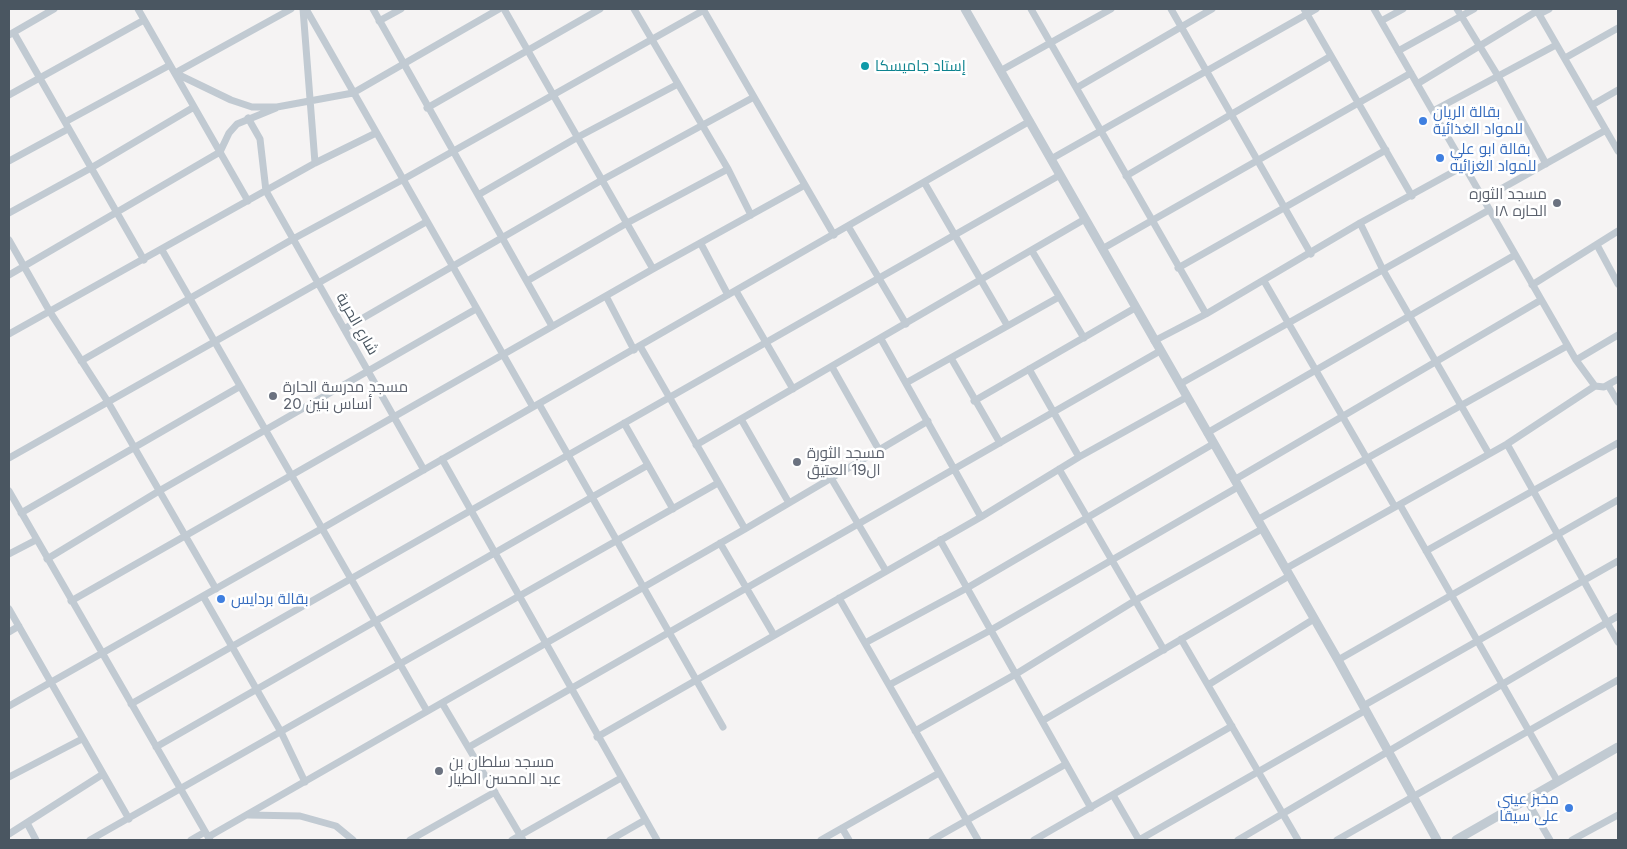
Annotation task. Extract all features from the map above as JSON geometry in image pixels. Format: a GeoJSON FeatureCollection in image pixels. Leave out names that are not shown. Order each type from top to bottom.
{"type":"FeatureCollection","features":[{"type":"Feature","properties":{"kind":"street"},"geometry":{"type":"LineString","coordinates":[[54,9],[11,34],[40,78],[144,260]]}},
{"type":"Feature","properties":{"kind":"street"},"geometry":{"type":"LineString","coordinates":[[138,9],[248,201]]}},
{"type":"Feature","properties":{"kind":"street"},"geometry":{"type":"LineString","coordinates":[[175,73],[291,9]]}},
{"type":"Feature","properties":{"kind":"street"},"geometry":{"type":"LineString","coordinates":[[304,9],[503,356],[569,454],[723,727]]}},
{"type":"Feature","properties":{"kind":"street"},"geometry":{"type":"LineString","coordinates":[[304,9],[309,101],[315,163]]}},
{"type":"Feature","properties":{"kind":"street"},"geometry":{"type":"LineString","coordinates":[[373,9],[427,108],[552,326]]}},
{"type":"Feature","properties":{"kind":"street"},"geometry":{"type":"LineString","coordinates":[[379,21],[401,9]]}},
{"type":"Feature","properties":{"kind":"street"},"geometry":{"type":"LineString","coordinates":[[175,73],[242,104],[277,107],[353,93],[500,9]]}},
{"type":"Feature","properties":{"kind":"street"},"geometry":{"type":"LineString","coordinates":[[504,9],[653,269]]}},
{"type":"Feature","properties":{"kind":"street"},"geometry":{"type":"LineString","coordinates":[[427,108],[600,9]]}},
{"type":"Feature","properties":{"kind":"street"},"geometry":{"type":"LineString","coordinates":[[634,9],[728,169],[751,215]]}},
{"type":"Feature","properties":{"kind":"street"},"geometry":{"type":"LineString","coordinates":[[964,9],[1338,660],[1437,840]]}},
{"type":"Feature","properties":{"kind":"street"},"geometry":{"type":"LineString","coordinates":[[1031,9],[1078,87],[1100,131],[1206,314]]}},
{"type":"Feature","properties":{"kind":"street"},"geometry":{"type":"LineString","coordinates":[[1000,71],[1111,9]]}},
{"type":"Feature","properties":{"kind":"street"},"geometry":{"type":"LineString","coordinates":[[1171,9],[1311,254]]}},
{"type":"Feature","properties":{"kind":"street"},"geometry":{"type":"LineString","coordinates":[[1078,87],[1212,9]]}},
{"type":"Feature","properties":{"kind":"street"},"geometry":{"type":"LineString","coordinates":[[1051,159],[1206,71],[1306,11],[1316,9]]}},
{"type":"Feature","properties":{"kind":"street"},"geometry":{"type":"LineString","coordinates":[[1374,9],[1567,346],[1595,386]]}},
{"type":"Feature","properties":{"kind":"street"},"geometry":{"type":"LineString","coordinates":[[1382,21],[1403,9]]}},
{"type":"Feature","properties":{"kind":"street"},"geometry":{"type":"LineString","coordinates":[[1457,9],[1498,76],[1546,164]]}},
{"type":"Feature","properties":{"kind":"street"},"geometry":{"type":"LineString","coordinates":[[1398,51],[1474,9]]}},
{"type":"Feature","properties":{"kind":"street"},"geometry":{"type":"LineString","coordinates":[[1417,84],[1538,11],[1549,9]]}},
{"type":"Feature","properties":{"kind":"street"},"geometry":{"type":"LineString","coordinates":[[81,361],[293,239],[653,40],[703,10],[834,235]]}},
{"type":"Feature","properties":{"kind":"street"},"geometry":{"type":"LineString","coordinates":[[1306,11],[1412,196]]}},
{"type":"Feature","properties":{"kind":"street"},"geometry":{"type":"LineString","coordinates":[[1538,11],[1618,151]]}},
{"type":"Feature","properties":{"kind":"street"},"geometry":{"type":"LineString","coordinates":[[9,95],[144,20]]}},
{"type":"Feature","properties":{"kind":"street"},"geometry":{"type":"LineString","coordinates":[[1565,58],[1618,28]]}},
{"type":"Feature","properties":{"kind":"street"},"geometry":{"type":"LineString","coordinates":[[1433,111],[1556,45]]}},
{"type":"Feature","properties":{"kind":"street"},"geometry":{"type":"LineString","coordinates":[[1126,176],[1331,56]]}},
{"type":"Feature","properties":{"kind":"street"},"geometry":{"type":"LineString","coordinates":[[9,161],[66,125],[170,65]]}},
{"type":"Feature","properties":{"kind":"street"},"geometry":{"type":"LineString","coordinates":[[1102,249],[1411,73]]}},
{"type":"Feature","properties":{"kind":"street"},"geometry":{"type":"LineString","coordinates":[[478,195],[678,84]]}},
{"type":"Feature","properties":{"kind":"street"},"geometry":{"type":"LineString","coordinates":[[1592,106],[1618,90]]}},
{"type":"Feature","properties":{"kind":"street"},"geometry":{"type":"LineString","coordinates":[[344,328],[503,239],[602,180],[754,97]]}},
{"type":"Feature","properties":{"kind":"street"},"geometry":{"type":"LineString","coordinates":[[9,213],[91,168],[194,107]]}},
{"type":"Feature","properties":{"kind":"street"},"geometry":{"type":"LineString","coordinates":[[9,275],[220,152],[232,128],[248,118],[263,115],[277,107]]}},
{"type":"Feature","properties":{"kind":"street"},"geometry":{"type":"LineString","coordinates":[[248,118],[260,139],[266,191]]}},
{"type":"Feature","properties":{"kind":"street"},"geometry":{"type":"LineString","coordinates":[[9,706],[442,460],[1030,121]]}},
{"type":"Feature","properties":{"kind":"street"},"geometry":{"type":"LineString","coordinates":[[1483,199],[1606,130]]}},
{"type":"Feature","properties":{"kind":"street"},"geometry":{"type":"LineString","coordinates":[[9,334],[315,163],[376,133]]}},
{"type":"Feature","properties":{"kind":"street"},"geometry":{"type":"LineString","coordinates":[[1178,268],[1386,150]]}},
{"type":"Feature","properties":{"kind":"street"},"geometry":{"type":"LineString","coordinates":[[1154,341],[1206,314],[1311,254],[1360,223],[1464,166]]}},
{"type":"Feature","properties":{"kind":"street"},"geometry":{"type":"LineString","coordinates":[[527,281],[627,223],[728,169]]}},
{"type":"Feature","properties":{"kind":"street"},"geometry":{"type":"LineString","coordinates":[[131,704],[1060,175]]}},
{"type":"Feature","properties":{"kind":"street"},"geometry":{"type":"LineString","coordinates":[[924,182],[956,234],[1007,325]]}},
{"type":"Feature","properties":{"kind":"street"},"geometry":{"type":"LineString","coordinates":[[71,601],[503,356],[552,326],[805,185]]}},
{"type":"Feature","properties":{"kind":"street","name":"شارع الحرية"},"geometry":{"type":"LineString","coordinates":[[266,191],[424,470]]}},
{"type":"Feature","properties":{"kind":"street"},"geometry":{"type":"LineString","coordinates":[[1180,384],[1489,210]]}},
{"type":"Feature","properties":{"kind":"street"},"geometry":{"type":"LineString","coordinates":[[696,445],[1085,220]]}},
{"type":"Feature","properties":{"kind":"street"},"geometry":{"type":"LineString","coordinates":[[9,458],[318,285],[426,222]]}},
{"type":"Feature","properties":{"kind":"street"},"geometry":{"type":"LineString","coordinates":[[1360,223],[1383,270],[1490,454]]}},
{"type":"Feature","properties":{"kind":"street"},"geometry":{"type":"LineString","coordinates":[[848,226],[906,324]]}},
{"type":"Feature","properties":{"kind":"street"},"geometry":{"type":"LineString","coordinates":[[1532,285],[1618,231]]}},
{"type":"Feature","properties":{"kind":"street"},"geometry":{"type":"LineString","coordinates":[[9,240],[50,312],[108,402],[216,589]]}},
{"type":"Feature","properties":{"kind":"street"},"geometry":{"type":"LineString","coordinates":[[700,244],[728,295]]}},
{"type":"Feature","properties":{"kind":"street"},"geometry":{"type":"LineString","coordinates":[[1596,245],[1618,284]]}},
{"type":"Feature","properties":{"kind":"street"},"geometry":{"type":"LineString","coordinates":[[162,250],[239,387],[351,578],[398,665],[427,711]]}},
{"type":"Feature","properties":{"kind":"street"},"geometry":{"type":"LineString","coordinates":[[1032,251],[1084,338]]}},
{"type":"Feature","properties":{"kind":"street"},"geometry":{"type":"LineString","coordinates":[[1208,433],[1515,255]]}},
{"type":"Feature","properties":{"kind":"street"},"geometry":{"type":"LineString","coordinates":[[1264,281],[1367,459],[1452,595],[1558,782]]}},
{"type":"Feature","properties":{"kind":"street"},"geometry":{"type":"LineString","coordinates":[[736,291],[793,389]]}},
{"type":"Feature","properties":{"kind":"street"},"geometry":{"type":"LineString","coordinates":[[606,296],[669,398],[745,529]]}},
{"type":"Feature","properties":{"kind":"street"},"geometry":{"type":"LineString","coordinates":[[906,383],[1059,297]]}},
{"type":"Feature","properties":{"kind":"street"},"geometry":{"type":"LineString","coordinates":[[889,685],[991,630],[1112,560],[1236,484],[1342,415],[1541,300]]}},
{"type":"Feature","properties":{"kind":"street"},"geometry":{"type":"LineString","coordinates":[[974,401],[1135,308]]}},
{"type":"Feature","properties":{"kind":"street"},"geometry":{"type":"LineString","coordinates":[[47,559],[159,491],[476,310]]}},
{"type":"Feature","properties":{"kind":"street"},"geometry":{"type":"LineString","coordinates":[[1576,360],[1618,335]]}},
{"type":"Feature","properties":{"kind":"street"},"geometry":{"type":"LineString","coordinates":[[881,339],[981,517]]}},
{"type":"Feature","properties":{"kind":"street"},"geometry":{"type":"LineString","coordinates":[[1257,520],[1567,346]]}},
{"type":"Feature","properties":{"kind":"street"},"geometry":{"type":"LineString","coordinates":[[469,746],[1160,350]]}},
{"type":"Feature","properties":{"kind":"street"},"geometry":{"type":"LineString","coordinates":[[951,358],[974,401],[1000,443]]}},
{"type":"Feature","properties":{"kind":"street"},"geometry":{"type":"LineString","coordinates":[[832,367],[879,450]]}},
{"type":"Feature","properties":{"kind":"street"},"geometry":{"type":"LineString","coordinates":[[1029,369],[1079,457]]}},
{"type":"Feature","properties":{"kind":"street"},"geometry":{"type":"LineString","coordinates":[[1042,721],[1164,650],[1398,506],[1507,444],[1595,386],[1608,385],[1618,379]]}},
{"type":"Feature","properties":{"kind":"street"},"geometry":{"type":"LineString","coordinates":[[1608,385],[1618,402]]}},
{"type":"Feature","properties":{"kind":"street"},"geometry":{"type":"LineString","coordinates":[[22,513],[239,387]]}},
{"type":"Feature","properties":{"kind":"street"},"geometry":{"type":"LineString","coordinates":[[597,737],[981,517],[1079,457],[1187,397]]}},
{"type":"Feature","properties":{"kind":"street"},"geometry":{"type":"LineString","coordinates":[[741,419],[789,503]]}},
{"type":"Feature","properties":{"kind":"street"},"geometry":{"type":"LineString","coordinates":[[191,840],[208,836],[305,782],[644,588],[928,421]]}},
{"type":"Feature","properties":{"kind":"street"},"geometry":{"type":"LineString","coordinates":[[624,423],[673,509]]}},
{"type":"Feature","properties":{"kind":"street"},"geometry":{"type":"LineString","coordinates":[[1426,551],[1618,443]]}},
{"type":"Feature","properties":{"kind":"street"},"geometry":{"type":"LineString","coordinates":[[865,643],[968,588],[1087,516],[1213,444]]}},
{"type":"Feature","properties":{"kind":"street"},"geometry":{"type":"LineString","coordinates":[[1507,444],[1618,642]]}},
{"type":"Feature","properties":{"kind":"street"},"geometry":{"type":"LineString","coordinates":[[442,460],[597,737],[657,840]]}},
{"type":"Feature","properties":{"kind":"street"},"geometry":{"type":"LineString","coordinates":[[156,747],[256,691],[591,495],[648,465]]}},
{"type":"Feature","properties":{"kind":"street"},"geometry":{"type":"LineString","coordinates":[[1059,469],[1164,650]]}},
{"type":"Feature","properties":{"kind":"street"},"geometry":{"type":"LineString","coordinates":[[831,478],[886,571]]}},
{"type":"Feature","properties":{"kind":"street"},"geometry":{"type":"LineString","coordinates":[[90,840],[718,483]]}},
{"type":"Feature","properties":{"kind":"street"},"geometry":{"type":"LineString","coordinates":[[9,491],[208,836]]}},
{"type":"Feature","properties":{"kind":"street"},"geometry":{"type":"LineString","coordinates":[[1338,660],[1618,500]]}},
{"type":"Feature","properties":{"kind":"street"},"geometry":{"type":"LineString","coordinates":[[915,731],[1016,674],[1136,600],[1262,529]]}},
{"type":"Feature","properties":{"kind":"street"},"geometry":{"type":"LineString","coordinates":[[9,554],[36,540]]}},
{"type":"Feature","properties":{"kind":"street"},"geometry":{"type":"LineString","coordinates":[[940,540],[1091,808]]}},
{"type":"Feature","properties":{"kind":"street"},"geometry":{"type":"LineString","coordinates":[[720,543],[774,636]]}},
{"type":"Feature","properties":{"kind":"street"},"geometry":{"type":"LineString","coordinates":[[1113,795],[1139,840],[1618,561]]}},
{"type":"Feature","properties":{"kind":"street"},"geometry":{"type":"LineString","coordinates":[[203,596],[281,732],[305,782]]}},
{"type":"Feature","properties":{"kind":"street"},"geometry":{"type":"LineString","coordinates":[[839,598],[978,840]]}},
{"type":"Feature","properties":{"kind":"street"},"geometry":{"type":"LineString","coordinates":[[9,609],[129,819]]}},
{"type":"Feature","properties":{"kind":"street"},"geometry":{"type":"LineString","coordinates":[[1238,840],[1388,754],[1618,616]]}},
{"type":"Feature","properties":{"kind":"street"},"geometry":{"type":"LineString","coordinates":[[1208,685],[1314,619]]}},
{"type":"Feature","properties":{"kind":"street"},"geometry":{"type":"LineString","coordinates":[[9,632],[19,626]]}},
{"type":"Feature","properties":{"kind":"street"},"geometry":{"type":"LineString","coordinates":[[1181,639],[1298,840]]}},
{"type":"Feature","properties":{"kind":"street"},"geometry":{"type":"LineString","coordinates":[[1337,840],[1618,680]]}},
{"type":"Feature","properties":{"kind":"street"},"geometry":{"type":"LineString","coordinates":[[442,703],[522,838]]}},
{"type":"Feature","properties":{"kind":"street"},"geometry":{"type":"LineString","coordinates":[[1034,840],[1232,726]]}},
{"type":"Feature","properties":{"kind":"street"},"geometry":{"type":"LineString","coordinates":[[9,777],[82,739]]}},
{"type":"Feature","properties":{"kind":"street"},"geometry":{"type":"LineString","coordinates":[[1456,840],[1618,747]]}},
{"type":"Feature","properties":{"kind":"street"},"geometry":{"type":"LineString","coordinates":[[932,840],[1066,764]]}},
{"type":"Feature","properties":{"kind":"street"},"geometry":{"type":"LineString","coordinates":[[821,840],[939,773]]}},
{"type":"Feature","properties":{"kind":"street"},"geometry":{"type":"LineString","coordinates":[[9,834],[103,774]]}},
{"type":"Feature","properties":{"kind":"street"},"geometry":{"type":"LineString","coordinates":[[512,840],[522,838],[621,778]]}},
{"type":"Feature","properties":{"kind":"street"},"geometry":{"type":"LineString","coordinates":[[410,840],[496,792]]}},
{"type":"Feature","properties":{"kind":"street"},"geometry":{"type":"LineString","coordinates":[[1526,800],[1550,840]]}},
{"type":"Feature","properties":{"kind":"street"},"geometry":{"type":"LineString","coordinates":[[248,814],[300,816],[336,826],[353,840]]}},
{"type":"Feature","properties":{"kind":"street"},"geometry":{"type":"LineString","coordinates":[[1572,840],[1618,815]]}},
{"type":"Feature","properties":{"kind":"street"},"geometry":{"type":"LineString","coordinates":[[610,840],[646,820]]}},
{"type":"Feature","properties":{"kind":"street"},"geometry":{"type":"LineString","coordinates":[[27,824],[36,840]]}},
{"type":"Feature","properties":{"kind":"street"},"geometry":{"type":"LineString","coordinates":[[842,828],[850,840]]}},
{"type":"Feature","properties":{"kind":"place","name":"إستاد جاميسكا"},"geometry":{"type":"Point","coordinates":[865,66]}},
{"type":"Feature","properties":{"kind":"place","name":"بقالة الريان للمواد الغذائية"},"geometry":{"type":"Point","coordinates":[1423,121]}},
{"type":"Feature","properties":{"kind":"place","name":"بقالة ابو علي للمواد الغزائيه"},"geometry":{"type":"Point","coordinates":[1440,158]}},
{"type":"Feature","properties":{"kind":"place","name":"مسجد الثوره الحاره ١٨"},"geometry":{"type":"Point","coordinates":[1557,203]}},
{"type":"Feature","properties":{"kind":"place","name":"مسجد مدرسة الحارة 20 أساس بنين"},"geometry":{"type":"Point","coordinates":[273,396]}},
{"type":"Feature","properties":{"kind":"place","name":"مسجد الثورة ال19 العتيق"},"geometry":{"type":"Point","coordinates":[797,462]}},
{"type":"Feature","properties":{"kind":"place","name":"بقالة بردايس"},"geometry":{"type":"Point","coordinates":[221,599]}},
{"type":"Feature","properties":{"kind":"place","name":"مسجد سلطان بن عبد المحسن الطيار"},"geometry":{"type":"Point","coordinates":[439,771]}},
{"type":"Feature","properties":{"kind":"place","name":"مخبز عيني على سيقا"},"geometry":{"type":"Point","coordinates":[1569,808]}}]}
